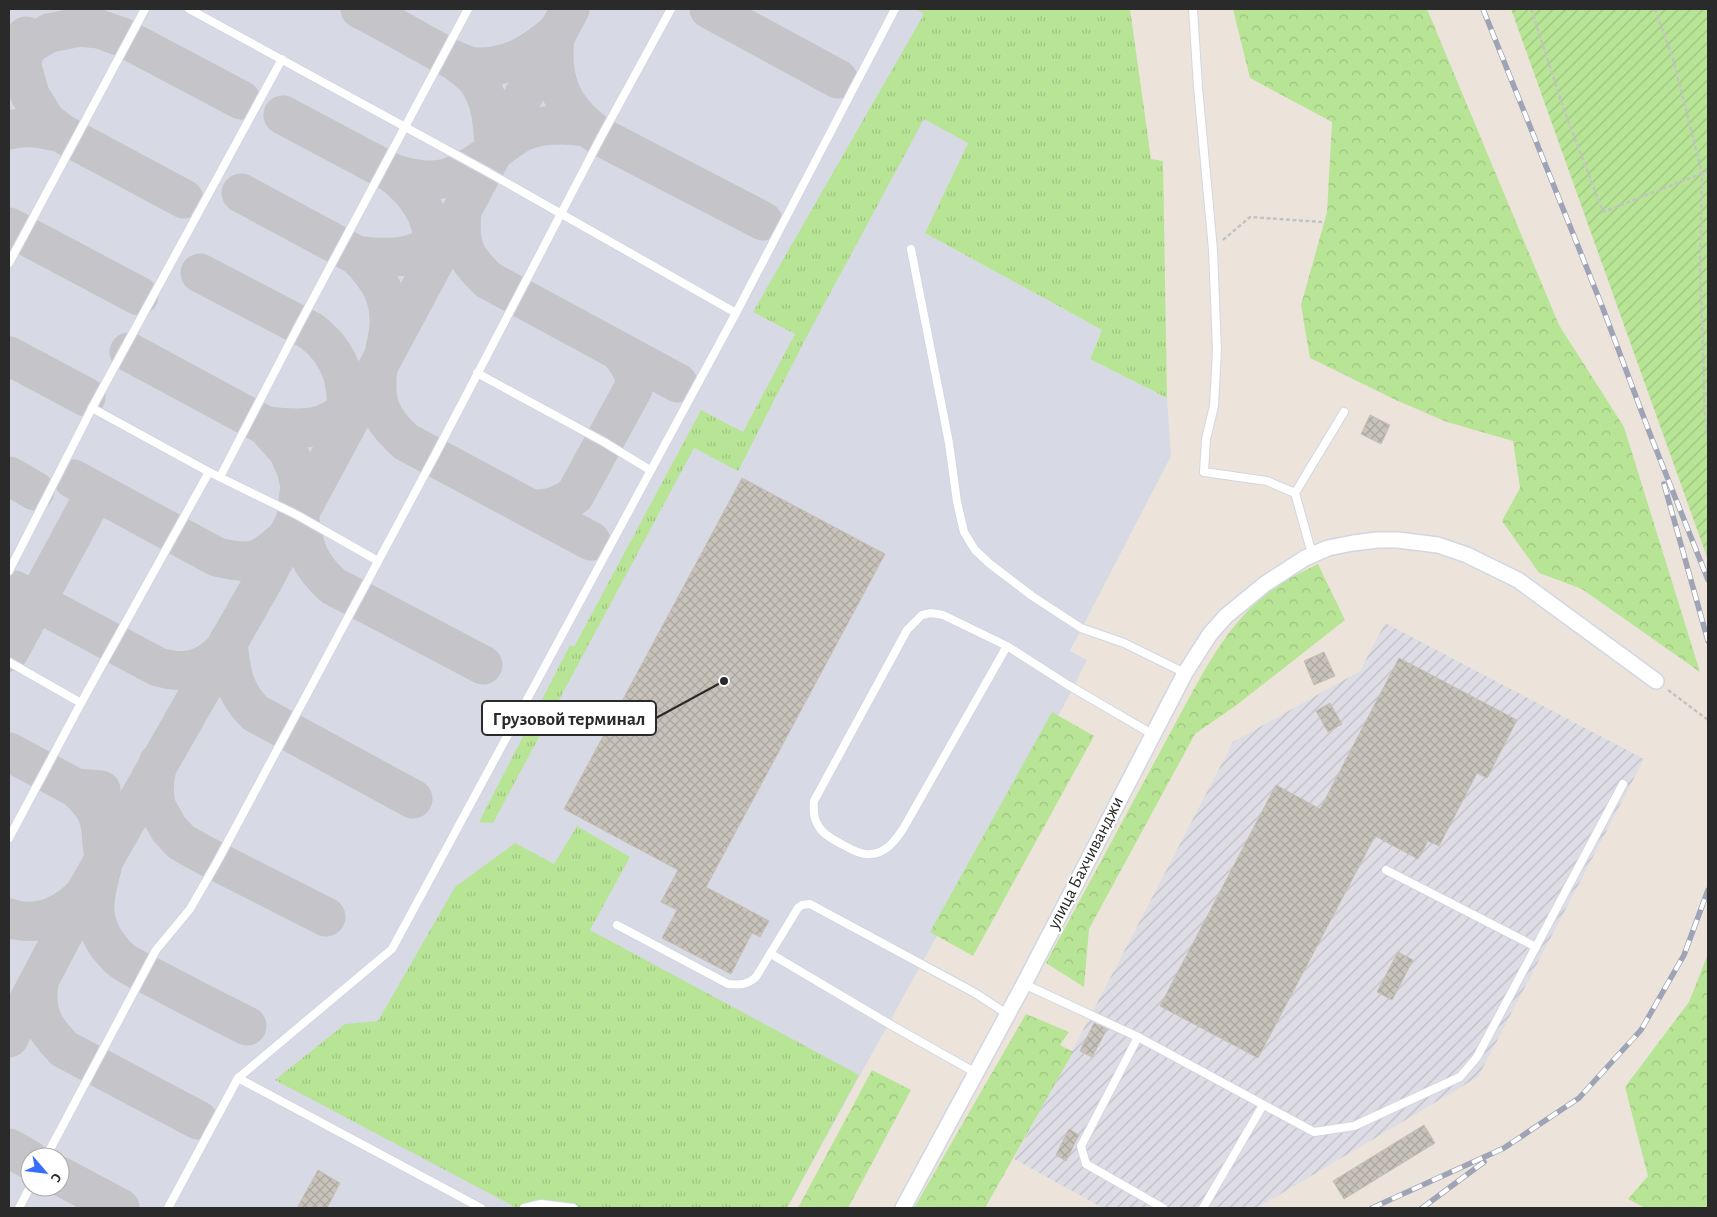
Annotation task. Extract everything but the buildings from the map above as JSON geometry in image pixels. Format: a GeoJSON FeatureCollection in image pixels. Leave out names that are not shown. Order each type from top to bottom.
{"type":"FeatureCollection","features":[{"type":"Feature","properties":{"kind":"street","name":"улица Бахчиванджи"},"geometry":{"type":"LineString","coordinates":[[903,1208],[1024,984],[1185,673],[1210,634],[1226,616],[1265,584],[1312,554],[1328,548],[1377,540],[1438,544],[1467,555],[1518,580],[1656,681]]}},
{"type":"Feature","properties":{"kind":"lane"},"geometry":{"type":"LineString","coordinates":[[9,263],[145,9]]}},
{"type":"Feature","properties":{"kind":"lane"},"geometry":{"type":"LineString","coordinates":[[189,9],[562,214],[736,313]]}},
{"type":"Feature","properties":{"kind":"lane"},"geometry":{"type":"LineString","coordinates":[[220,477],[468,9]]}},
{"type":"Feature","properties":{"kind":"lane"},"geometry":{"type":"LineString","coordinates":[[51,1147],[156,950],[190,909],[217,862],[562,214],[601,137],[671,9]]}},
{"type":"Feature","properties":{"kind":"lane"},"geometry":{"type":"LineString","coordinates":[[1193,9],[1213,250],[1217,350],[1214,406],[1206,439],[1204,472],[1267,481],[1295,492]]}},
{"type":"Feature","properties":{"kind":"lane"},"geometry":{"type":"LineString","coordinates":[[168,1208],[238,1078],[392,949],[736,313],[892,10]]}},
{"type":"Feature","properties":{"kind":"lane"},"geometry":{"type":"LineString","coordinates":[[9,572],[92,408],[282,59]]}},
{"type":"Feature","properties":{"kind":"lane"},"geometry":{"type":"LineString","coordinates":[[912,249],[949,443],[957,502],[964,532],[975,550],[1032,596],[1081,628],[1124,643],[1185,673]]}},
{"type":"Feature","properties":{"kind":"lane"},"geometry":{"type":"LineString","coordinates":[[477,373],[604,442],[650,470]]}},
{"type":"Feature","properties":{"kind":"lane"},"geometry":{"type":"LineString","coordinates":[[92,408],[209,472],[297,515],[378,560]]}},
{"type":"Feature","properties":{"kind":"lane"},"geometry":{"type":"LineString","coordinates":[[1312,554],[1295,492],[1344,412]]}},
{"type":"Feature","properties":{"kind":"lane"},"geometry":{"type":"LineString","coordinates":[[9,838],[81,703],[209,472]]}},
{"type":"Feature","properties":{"kind":"lane"},"geometry":{"type":"LineString","coordinates":[[1007,646],[903,829],[892,844],[879,852],[870,854],[857,852],[828,838],[817,824],[813,812],[814,801],[907,630],[922,615],[931,613],[943,615],[1007,646],[1068,685],[1152,734]]}},
{"type":"Feature","properties":{"kind":"lane"},"geometry":{"type":"LineString","coordinates":[[9,662],[81,703]]}},
{"type":"Feature","properties":{"kind":"lane"},"geometry":{"type":"LineString","coordinates":[[1024,984],[1138,1037],[1314,1132],[1354,1126],[1460,1077],[1476,1057],[1623,784]]}},
{"type":"Feature","properties":{"kind":"lane"},"geometry":{"type":"LineString","coordinates":[[1386,870],[1536,947]]}},
{"type":"Feature","properties":{"kind":"lane"},"geometry":{"type":"LineString","coordinates":[[617,926],[728,984],[739,985],[749,983],[761,970],[798,908],[802,905],[810,904],[975,993],[1007,1014]]}},
{"type":"Feature","properties":{"kind":"lane"},"geometry":{"type":"LineString","coordinates":[[771,954],[976,1073]]}},
{"type":"Feature","properties":{"kind":"lane"},"geometry":{"type":"LineString","coordinates":[[1138,1037],[1081,1146],[1086,1164],[1163,1208]]}},
{"type":"Feature","properties":{"kind":"lane"},"geometry":{"type":"LineString","coordinates":[[238,1078],[481,1208]]}},
{"type":"Feature","properties":{"kind":"lane"},"geometry":{"type":"LineString","coordinates":[[1203,1208],[1262,1104]]}},
{"type":"Feature","properties":{"kind":"lane"},"geometry":{"type":"LineString","coordinates":[[524,1208],[542,1204],[572,1208]]}},
{"type":"Feature","properties":{"kind":"path"},"geometry":{"type":"LineString","coordinates":[[1531,9],[1563,107],[1603,212],[1708,171]]}},
{"type":"Feature","properties":{"kind":"path"},"geometry":{"type":"LineString","coordinates":[[1655,9],[1673,59],[1702,173],[1700,265],[1705,415],[1708,442]]}},
{"type":"Feature","properties":{"kind":"path"},"geometry":{"type":"LineString","coordinates":[[1213,250],[1227,235],[1250,217],[1322,222]]}},
{"type":"Feature","properties":{"kind":"path"},"geometry":{"type":"LineString","coordinates":[[1656,681],[1708,720]]}},
{"type":"Feature","properties":{"kind":"shaded area"},"geometry":{"type":"Polygon","coordinates":[[[9,9],[952,9],[968,143],[925,233],[1102,330],[1090,359],[1167,398],[1171,456],[1070,651],[1087,660],[1069,696],[787,1208],[9,1208],[9,9]]]}},
{"type":"Feature","properties":{"kind":"shaded area"},"geometry":{"type":"Polygon","coordinates":[[[1385,623],[1644,759],[1478,1077],[1257,1208],[1103,1208],[1014,1159],[1233,742],[1360,671],[1385,623]]]}},
{"type":"Feature","properties":{"kind":"green space"},"geometry":{"type":"Polygon","coordinates":[[[916,9],[1130,9],[1151,159],[1163,161],[1167,398],[1090,359],[1102,330],[925,233],[968,143],[924,119],[806,338],[738,471],[694,448],[493,823],[479,822],[570,645],[574,647],[701,410],[743,432],[795,334],[753,312],[924,14],[916,9]]]}},
{"type":"Feature","properties":{"kind":"green space"},"geometry":{"type":"Polygon","coordinates":[[[1233,9],[1427,9],[1559,325],[1624,427],[1700,672],[1582,589],[1539,573],[1502,521],[1520,488],[1513,441],[1447,422],[1398,401],[1310,358],[1301,305],[1327,212],[1332,122],[1250,78],[1233,9]]]}},
{"type":"Feature","properties":{"kind":"green space"},"geometry":{"type":"Polygon","coordinates":[[[1511,9],[1708,9],[1708,560],[1511,9]]]}},
{"type":"Feature","properties":{"kind":"green space"},"geometry":{"type":"Polygon","coordinates":[[[1318,564],[1345,620],[1238,704],[1195,734],[1089,929],[1084,987],[1046,963],[1195,687],[1223,641],[1249,610],[1280,584],[1318,564]]]}},
{"type":"Feature","properties":{"kind":"green space"},"geometry":{"type":"Polygon","coordinates":[[[1052,712],[1094,736],[973,956],[930,932],[1052,712]]]}},
{"type":"Feature","properties":{"kind":"green space"},"geometry":{"type":"Polygon","coordinates":[[[577,826],[630,857],[590,930],[859,1075],[787,1208],[517,1208],[275,1080],[345,1024],[378,1021],[455,887],[515,843],[554,864],[577,826]]]}},
{"type":"Feature","properties":{"kind":"green space"},"geometry":{"type":"Polygon","coordinates":[[[1708,954],[1708,1208],[1645,1208],[1628,1199],[1648,1176],[1625,1087],[1689,1002],[1708,954]]]}},
{"type":"Feature","properties":{"kind":"green space"},"geometry":{"type":"Polygon","coordinates":[[[1026,1014],[1069,1032],[1060,1045],[1073,1052],[985,1208],[914,1208],[1026,1014]]]}},
{"type":"Feature","properties":{"kind":"green space"},"geometry":{"type":"Polygon","coordinates":[[[872,1070],[911,1090],[848,1208],[798,1208],[872,1070]]]}},
{"type":"Feature","properties":{"kind":"taxiway"},"geometry":{"type":"LineString","coordinates":[[360,9],[450,58],[463,64],[477,67],[500,65],[520,58],[556,33]]}},
{"type":"Feature","properties":{"kind":"taxiway"},"geometry":{"type":"LineString","coordinates":[[9,1038],[85,893],[261,585],[570,9]]}},
{"type":"Feature","properties":{"kind":"taxiway"},"geometry":{"type":"LineString","coordinates":[[709,9],[838,79]]}},
{"type":"Feature","properties":{"kind":"taxiway"},"geometry":{"type":"LineString","coordinates":[[13,59],[35,41],[49,33],[80,27],[99,29],[122,37],[241,100]]}},
{"type":"Feature","properties":{"kind":"taxiway"},"geometry":{"type":"LineString","coordinates":[[26,36],[22,66],[30,95],[46,121],[61,133]]}},
{"type":"Feature","properties":{"kind":"taxiway"},"geometry":{"type":"LineString","coordinates":[[555,37],[554,53],[557,82],[568,106],[588,127],[601,137],[763,221]]}},
{"type":"Feature","properties":{"kind":"taxiway"},"geometry":{"type":"LineString","coordinates":[[454,60],[473,75],[488,101],[492,121],[494,151]]}},
{"type":"Feature","properties":{"kind":"taxiway"},"geometry":{"type":"LineString","coordinates":[[283,115],[392,173],[408,187],[421,204],[430,223],[433,251],[429,271]]}},
{"type":"Feature","properties":{"kind":"taxiway"},"geometry":{"type":"LineString","coordinates":[[392,173],[422,180],[446,178],[468,168],[515,136],[530,129],[554,125],[586,127]]}},
{"type":"Feature","properties":{"kind":"taxiway"},"geometry":{"type":"LineString","coordinates":[[9,130],[28,128],[61,133],[184,199]]}},
{"type":"Feature","properties":{"kind":"taxiway"},"geometry":{"type":"LineString","coordinates":[[241,193],[356,255],[366,265],[381,286],[386,297],[389,321],[385,348]]}},
{"type":"Feature","properties":{"kind":"taxiway"},"geometry":{"type":"LineString","coordinates":[[462,210],[461,232],[464,249],[473,264],[488,280],[678,383]]}},
{"type":"Feature","properties":{"kind":"taxiway"},"geometry":{"type":"LineString","coordinates":[[9,227],[139,296]]}},
{"type":"Feature","properties":{"kind":"taxiway"},"geometry":{"type":"LineString","coordinates":[[356,255],[406,256],[427,247],[448,230]]}},
{"type":"Feature","properties":{"kind":"taxiway"},"geometry":{"type":"LineString","coordinates":[[200,273],[311,331],[322,341],[338,362],[342,374],[346,399],[345,428]]}},
{"type":"Feature","properties":{"kind":"taxiway"},"geometry":{"type":"LineString","coordinates":[[532,509],[555,506],[575,495],[633,389],[633,374],[629,364],[619,351]]}},
{"type":"Feature","properties":{"kind":"taxiway"},"geometry":{"type":"LineString","coordinates":[[129,352],[266,426],[288,451],[296,469],[300,485],[296,518]]}},
{"type":"Feature","properties":{"kind":"taxiway"},"geometry":{"type":"LineString","coordinates":[[9,356],[86,397]]}},
{"type":"Feature","properties":{"kind":"taxiway"},"geometry":{"type":"LineString","coordinates":[[378,367],[377,390],[380,409],[390,425],[406,442],[591,541]]}},
{"type":"Feature","properties":{"kind":"taxiway"},"geometry":{"type":"LineString","coordinates":[[266,426],[295,428],[317,426],[338,417],[361,399]]}},
{"type":"Feature","properties":{"kind":"taxiway"},"geometry":{"type":"LineString","coordinates":[[9,476],[35,491]]}},
{"type":"Feature","properties":{"kind":"taxiway"},"geometry":{"type":"LineString","coordinates":[[73,479],[217,557],[239,561],[256,559],[270,552],[287,537]]}},
{"type":"Feature","properties":{"kind":"taxiway"},"geometry":{"type":"LineString","coordinates":[[9,652],[88,506],[97,499],[108,498]]}},
{"type":"Feature","properties":{"kind":"taxiway"},"geometry":{"type":"LineString","coordinates":[[299,514],[305,545],[312,562],[317,570],[333,586],[483,665]]}},
{"type":"Feature","properties":{"kind":"taxiway"},"geometry":{"type":"LineString","coordinates":[[14,590],[158,667],[178,670],[195,669],[211,661],[226,648]]}},
{"type":"Feature","properties":{"kind":"taxiway"},"geometry":{"type":"LineString","coordinates":[[228,642],[234,680],[242,697],[255,713],[413,799]]}},
{"type":"Feature","properties":{"kind":"taxiway"},"geometry":{"type":"LineString","coordinates":[[9,752],[76,788],[101,790]]}},
{"type":"Feature","properties":{"kind":"taxiway"},"geometry":{"type":"LineString","coordinates":[[158,763],[154,791],[156,806],[169,829],[181,842],[326,917]]}},
{"type":"Feature","properties":{"kind":"taxiway"},"geometry":{"type":"LineString","coordinates":[[76,788],[89,801],[99,819],[103,861],[96,891],[95,913],[99,930],[107,944],[117,956],[130,966],[247,1026]]}},
{"type":"Feature","properties":{"kind":"taxiway"},"geometry":{"type":"LineString","coordinates":[[9,918],[20,921],[50,918],[68,908],[85,894]]}},
{"type":"Feature","properties":{"kind":"taxiway"},"geometry":{"type":"LineString","coordinates":[[39,983],[38,1003],[42,1019],[51,1034],[64,1049],[198,1120]]}},
{"type":"Feature","properties":{"kind":"taxiway"},"geometry":{"type":"LineString","coordinates":[[9,1148],[20,1154]]}},
{"type":"Feature","properties":{"kind":"taxiway"},"geometry":{"type":"LineString","coordinates":[[70,1181],[120,1208]]}},
{"type":"Feature","properties":{"kind":"railway"},"geometry":{"type":"LineString","coordinates":[[1483,9],[1602,306],[1708,580]]}},
{"type":"Feature","properties":{"kind":"railway"},"geometry":{"type":"LineString","coordinates":[[1664,484],[1708,641]]}},
{"type":"Feature","properties":{"kind":"railway"},"geometry":{"type":"LineString","coordinates":[[1372,1208],[1504,1148],[1579,1098],[1641,1030],[1684,955],[1708,890]]}},
{"type":"Feature","properties":{"kind":"railway"},"geometry":{"type":"LineString","coordinates":[[1422,1208],[1484,1162]]}},
{"type":"Feature","properties":{"kind":"place","name":"Грузовой терминал"},"geometry":{"type":"Point","coordinates":[724,681]}}]}
